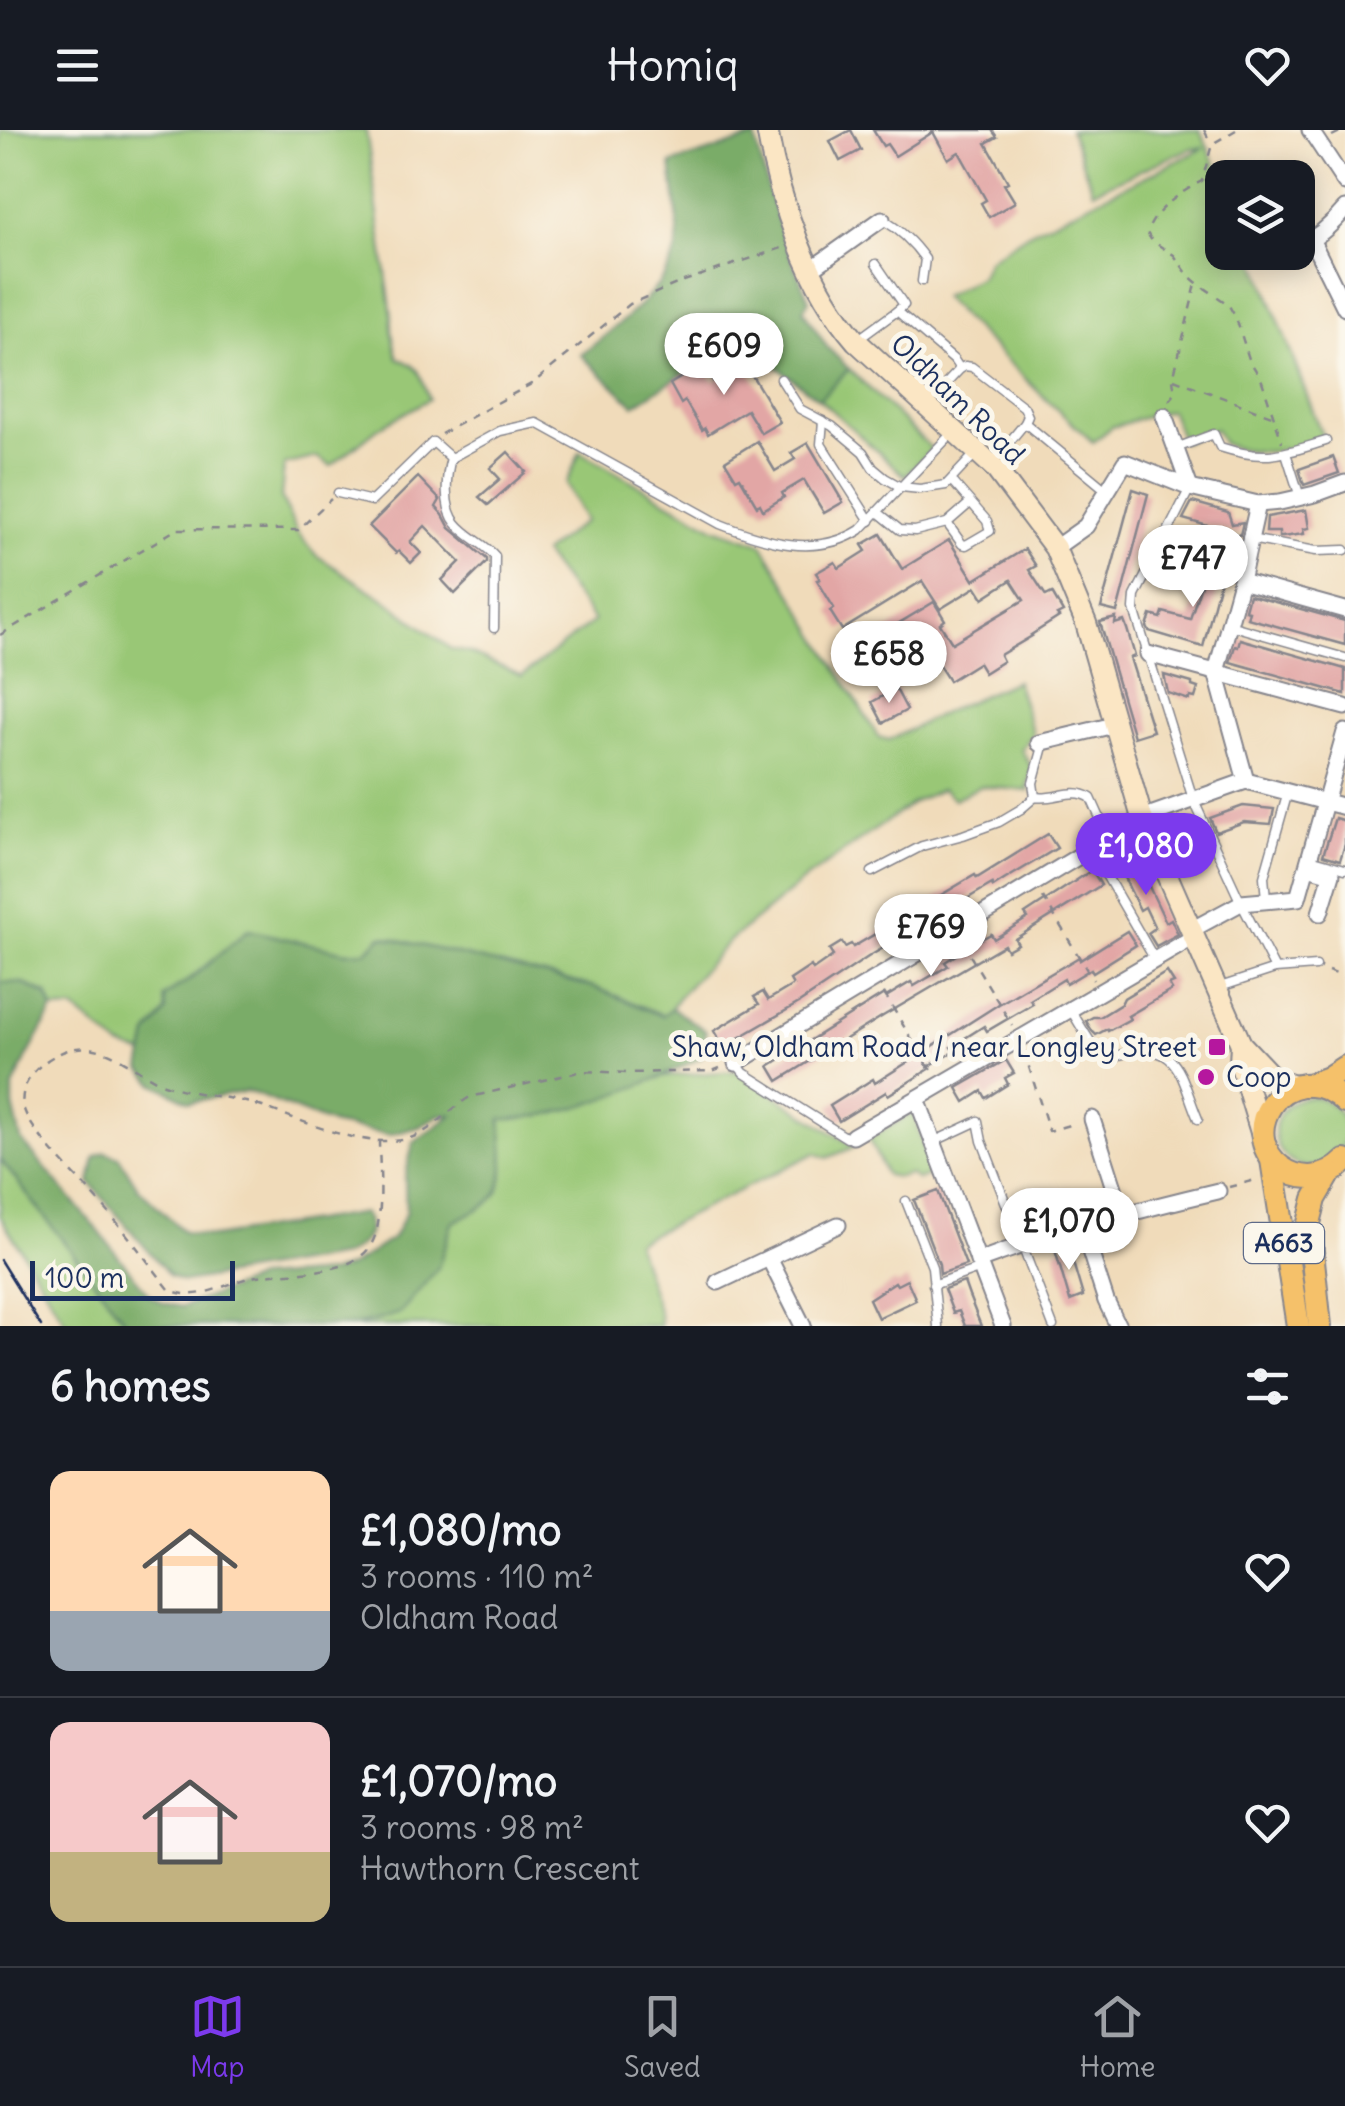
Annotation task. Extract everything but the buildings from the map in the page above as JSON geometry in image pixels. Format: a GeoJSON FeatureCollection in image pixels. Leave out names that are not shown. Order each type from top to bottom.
{"type":"FeatureCollection","features":[{"type":"Feature","properties":{"kind":"main road","name":"Oldham Road"},"geometry":{"type":"LineString","coordinates":[[767,130],[773,165],[822,297],[856,341],[984,458],[1055,548],[1086,622],[1142,818],[1241,1044],[1274,1079],[1302,1086]]}},
{"type":"Feature","properties":{"kind":"main road","name":"Oldham Road"},"geometry":{"type":"LineString","coordinates":[[1241,1044],[1240,1063],[1268,1150]]}},
{"type":"Feature","properties":{"kind":"main road"},"geometry":{"type":"LineString","coordinates":[[1268,1150],[1264,1122],[1275,1099],[1345,1067]]}},
{"type":"Feature","properties":{"kind":"main road"},"geometry":{"type":"LineString","coordinates":[[1302,1086],[1333,1091],[1345,1102]]}},
{"type":"Feature","properties":{"kind":"main road","name":"A663"},"geometry":{"type":"LineString","coordinates":[[1268,1150],[1281,1168],[1300,1177],[1319,1177],[1338,1170]]}},
{"type":"Feature","properties":{"kind":"main road","name":"A663"},"geometry":{"type":"LineString","coordinates":[[1268,1150],[1298,1326]]}},
{"type":"Feature","properties":{"kind":"main road","name":"A663"},"geometry":{"type":"LineString","coordinates":[[1320,1326],[1309,1223],[1314,1199],[1338,1170]]}},
{"type":"Feature","properties":{"kind":"street"},"geometry":{"type":"LineString","coordinates":[[1310,130],[1345,183]]}},
{"type":"Feature","properties":{"kind":"street"},"geometry":{"type":"LineString","coordinates":[[1315,237],[1345,210]]}},
{"type":"Feature","properties":{"kind":"street"},"geometry":{"type":"LineString","coordinates":[[810,270],[882,219]]}},
{"type":"Feature","properties":{"kind":"street"},"geometry":{"type":"LineString","coordinates":[[1315,260],[1345,308]]}},
{"type":"Feature","properties":{"kind":"street"},"geometry":{"type":"LineString","coordinates":[[1164,416],[1190,488]]}},
{"type":"Feature","properties":{"kind":"street"},"geometry":{"type":"LineString","coordinates":[[1055,548],[1086,526],[1124,462],[1190,488],[1258,504],[1300,497],[1345,482]]}},
{"type":"Feature","properties":{"kind":"street"},"geometry":{"type":"LineString","coordinates":[[1246,781],[1216,672],[1258,504]]}},
{"type":"Feature","properties":{"kind":"street"},"geometry":{"type":"LineString","coordinates":[[1241,581],[1345,610]]}},
{"type":"Feature","properties":{"kind":"street"},"geometry":{"type":"LineString","coordinates":[[1148,654],[1345,707]]}},
{"type":"Feature","properties":{"kind":"street"},"geometry":{"type":"LineString","coordinates":[[1042,742],[1114,725]]}},
{"type":"Feature","properties":{"kind":"street"},"geometry":{"type":"LineString","coordinates":[[853,1136],[1155,960],[1241,902],[1298,898],[1345,732]]}},
{"type":"Feature","properties":{"kind":"street"},"geometry":{"type":"LineString","coordinates":[[736,1063],[1142,818],[1246,781],[1345,807]]}},
{"type":"Feature","properties":{"kind":"street"},"geometry":{"type":"LineString","coordinates":[[1309,863],[1332,874],[1320,913]]}},
{"type":"Feature","properties":{"kind":"street"},"geometry":{"type":"LineString","coordinates":[[917,1099],[1003,1326]]}},
{"type":"Feature","properties":{"kind":"street"},"geometry":{"type":"LineString","coordinates":[[1092,1119],[1122,1214]]}},
{"type":"Feature","properties":{"kind":"street"},"geometry":{"type":"LineString","coordinates":[[980,1264],[1020,1245],[1218,1190]]}},
{"type":"Feature","properties":{"kind":"street"},"geometry":{"type":"LineString","coordinates":[[718,1282],[838,1225]]}},
{"type":"Feature","properties":{"kind":"street"},"geometry":{"type":"LineString","coordinates":[[1082,1226],[1118,1326]]}},
{"type":"Feature","properties":{"kind":"street"},"geometry":{"type":"LineString","coordinates":[[769,1258],[803,1326]]}},
{"type":"Feature","properties":{"kind":"lane"},"geometry":{"type":"LineString","coordinates":[[882,219],[914,243],[925,259],[922,281]]}},
{"type":"Feature","properties":{"kind":"lane"},"geometry":{"type":"LineString","coordinates":[[856,341],[904,305],[876,264]]}},
{"type":"Feature","properties":{"kind":"lane"},"geometry":{"type":"LineString","coordinates":[[898,311],[954,360],[960,370]]}},
{"type":"Feature","properties":{"kind":"lane"},"geometry":{"type":"LineString","coordinates":[[781,379],[800,409],[849,439],[885,478],[901,488],[920,490],[952,481],[1025,423],[1028,416],[1024,408],[972,367],[965,366],[926,406]]}},
{"type":"Feature","properties":{"kind":"lane"},"geometry":{"type":"LineString","coordinates":[[822,421],[821,444],[870,521]]}},
{"type":"Feature","properties":{"kind":"lane"},"geometry":{"type":"LineString","coordinates":[[1025,423],[1107,491]]}},
{"type":"Feature","properties":{"kind":"lane"},"geometry":{"type":"LineString","coordinates":[[494,628],[495,556],[455,522],[450,512],[447,472],[452,458],[500,432],[537,424],[720,524],[749,536],[805,546],[842,540],[860,530],[954,432]]}},
{"type":"Feature","properties":{"kind":"lane"},"geometry":{"type":"LineString","coordinates":[[1176,448],[1214,434],[1220,447],[1240,454],[1270,456],[1326,441]]}},
{"type":"Feature","properties":{"kind":"lane"},"geometry":{"type":"LineString","coordinates":[[338,493],[372,501],[433,442],[452,458]]}},
{"type":"Feature","properties":{"kind":"lane"},"geometry":{"type":"LineString","coordinates":[[1286,453],[1300,497]]}},
{"type":"Feature","properties":{"kind":"lane"},"geometry":{"type":"LineString","coordinates":[[947,523],[966,546],[990,531],[989,524],[952,481]]}},
{"type":"Feature","properties":{"kind":"lane"},"geometry":{"type":"LineString","coordinates":[[1190,488],[1134,602],[1193,799],[1275,969]]}},
{"type":"Feature","properties":{"kind":"lane"},"geometry":{"type":"LineString","coordinates":[[879,512],[906,532],[947,523],[970,503]]}},
{"type":"Feature","properties":{"kind":"lane"},"geometry":{"type":"LineString","coordinates":[[1166,536],[1246,558]]}},
{"type":"Feature","properties":{"kind":"lane"},"geometry":{"type":"LineString","coordinates":[[1250,539],[1316,550],[1345,550]]}},
{"type":"Feature","properties":{"kind":"lane"},"geometry":{"type":"LineString","coordinates":[[1229,625],[1345,658]]}},
{"type":"Feature","properties":{"kind":"lane"},"geometry":{"type":"LineString","coordinates":[[872,872],[922,846],[963,836],[1022,809],[1034,797],[1042,742]]}},
{"type":"Feature","properties":{"kind":"lane"},"geometry":{"type":"LineString","coordinates":[[1266,900],[1264,876],[1288,792]]}},
{"type":"Feature","properties":{"kind":"lane"},"geometry":{"type":"LineString","coordinates":[[1034,797],[1087,794],[1109,838]]}},
{"type":"Feature","properties":{"kind":"lane"},"geometry":{"type":"LineString","coordinates":[[1091,849],[1155,960]]}},
{"type":"Feature","properties":{"kind":"lane"},"geometry":{"type":"LineString","coordinates":[[1309,863],[1345,869]]}},
{"type":"Feature","properties":{"kind":"lane"},"geometry":{"type":"LineString","coordinates":[[1218,988],[1275,969],[1316,966]]}},
{"type":"Feature","properties":{"kind":"lane"},"geometry":{"type":"LineString","coordinates":[[1070,1009],[1100,1055],[1109,1058],[1139,1050],[1166,1054],[1175,1064],[1198,1119]]}},
{"type":"Feature","properties":{"kind":"lane"},"geometry":{"type":"LineString","coordinates":[[736,1063],[744,1073],[846,1138],[853,1136]]}},
{"type":"Feature","properties":{"kind":"lane"},"geometry":{"type":"LineString","coordinates":[[933,1142],[978,1121],[1020,1245],[1053,1326]]}},
{"type":"Feature","properties":{"kind":"lane"},"geometry":{"type":"LineString","coordinates":[[906,1201],[932,1267],[938,1326]]}},
{"type":"Feature","properties":{"kind":"lane"},"geometry":{"type":"LineString","coordinates":[[933,1286],[980,1264]]}},
{"type":"Feature","properties":{"kind":"path"},"geometry":{"type":"LineString","coordinates":[[1204,130],[1212,144]]}},
{"type":"Feature","properties":{"kind":"path"},"geometry":{"type":"LineString","coordinates":[[1236,130],[1212,144],[1202,181],[1183,191],[1151,220],[1147,233],[1152,242],[1174,256],[1188,276],[1228,304],[1262,381],[1286,453]]}},
{"type":"Feature","properties":{"kind":"path"},"geometry":{"type":"LineString","coordinates":[[433,442],[445,431],[533,382],[630,304],[681,282],[799,243]]}},
{"type":"Feature","properties":{"kind":"path"},"geometry":{"type":"LineString","coordinates":[[1164,416],[1162,408],[1175,394],[1173,379],[1196,282]]}},
{"type":"Feature","properties":{"kind":"path"},"geometry":{"type":"LineString","coordinates":[[1173,379],[1274,418]]}},
{"type":"Feature","properties":{"kind":"path"},"geometry":{"type":"LineString","coordinates":[[0,635],[177,529],[298,530],[338,493]]}},
{"type":"Feature","properties":{"kind":"path"},"geometry":{"type":"LineString","coordinates":[[1034,883],[1101,992]]}},
{"type":"Feature","properties":{"kind":"path"},"geometry":{"type":"LineString","coordinates":[[954,931],[1020,1039],[1049,1131],[1092,1119]]}},
{"type":"Feature","properties":{"kind":"path"},"geometry":{"type":"LineString","coordinates":[[1316,966],[1345,977]]}},
{"type":"Feature","properties":{"kind":"path"},"geometry":{"type":"LineString","coordinates":[[875,978],[939,1086]]}},
{"type":"Feature","properties":{"kind":"path"},"geometry":{"type":"LineString","coordinates":[[379,1140],[380,1198],[377,1227],[368,1249],[332,1269],[256,1276],[205,1293],[181,1296],[169,1289],[105,1207],[43,1138],[25,1113],[22,1096],[30,1077],[46,1061],[67,1050],[84,1047],[109,1052],[158,1081],[186,1092],[243,1102],[359,1139],[379,1140],[411,1138],[470,1097],[583,1072],[712,1071],[736,1063]]}},
{"type":"Feature","properties":{"kind":"path"},"geometry":{"type":"LineString","coordinates":[[1218,1190],[1257,1180]]}},
{"type":"Feature","properties":{"kind":"green space"},"geometry":{"type":"Polygon","coordinates":[[[0,130],[366,130],[395,348],[398,358],[419,373],[429,399],[378,428],[331,466],[317,457],[284,465],[281,497],[297,532],[316,555],[451,649],[470,653],[522,676],[594,621],[543,553],[585,521],[566,484],[580,452],[715,528],[762,544],[878,737],[889,740],[1016,681],[1033,734],[1021,749],[1032,768],[1029,791],[981,786],[954,799],[942,789],[914,802],[804,880],[728,942],[663,1015],[594,987],[382,936],[367,951],[346,952],[248,930],[164,997],[166,1011],[148,1035],[144,1054],[119,1046],[74,1009],[53,1010],[47,994],[22,983],[0,982],[0,130]]]}},
{"type":"Feature","properties":{"kind":"green space"},"geometry":{"type":"Polygon","coordinates":[[[1070,130],[1200,130],[1213,160],[1205,160],[1205,270],[1259,270],[1323,438],[1263,452],[1223,444],[1215,429],[1183,442],[1170,410],[1112,427],[1093,442],[942,297],[980,277],[988,260],[1028,233],[1204,148],[1189,149],[1093,191],[1070,130]]]}},
{"type":"Feature","properties":{"kind":"green space"},"geometry":{"type":"Polygon","coordinates":[[[755,137],[778,220],[809,300],[803,310],[827,347],[849,369],[819,399],[754,349],[719,351],[634,405],[581,355],[639,306],[665,276],[673,260],[678,236],[671,164],[755,137]]]}},
{"type":"Feature","properties":{"kind":"green space"},"geometry":{"type":"Polygon","coordinates":[[[849,369],[932,449],[905,476],[819,399],[849,369]]]}},
{"type":"Feature","properties":{"kind":"green space"},"geometry":{"type":"Polygon","coordinates":[[[248,930],[346,952],[367,951],[382,936],[594,987],[663,1015],[672,1008],[706,1031],[702,1057],[656,1079],[577,1107],[501,1119],[504,1164],[500,1186],[484,1206],[452,1223],[438,1268],[400,1313],[351,1326],[129,1326],[0,1159],[0,982],[22,983],[47,995],[53,1010],[13,1087],[21,1140],[149,1295],[164,1303],[182,1307],[259,1278],[330,1273],[351,1266],[393,1238],[406,1212],[405,1178],[413,1143],[452,1115],[439,1115],[419,1127],[389,1135],[334,1125],[248,1091],[190,1102],[155,1084],[141,1069],[148,1035],[166,1012],[164,997],[248,930]]]}},
{"type":"Feature","properties":{"kind":"green space"},"geometry":{"type":"Polygon","coordinates":[[[737,1071],[855,1147],[827,1158],[815,1153],[636,1242],[660,1326],[351,1326],[382,1319],[445,1247],[452,1223],[488,1203],[504,1167],[501,1118],[558,1113],[664,1076],[737,1071]]]}},
{"type":"Feature","properties":{"kind":"green space"},"geometry":{"type":"Polygon","coordinates":[[[1310,1097],[1335,1107],[1345,1132],[1335,1157],[1310,1167],[1285,1157],[1275,1132],[1285,1107],[1310,1097]]]}},
{"type":"Feature","properties":{"kind":"green space"},"geometry":{"type":"Polygon","coordinates":[[[913,1113],[932,1174],[918,1180],[910,1174],[886,1175],[869,1139],[913,1113]]]}},
{"type":"Feature","properties":{"kind":"green space"},"geometry":{"type":"Polygon","coordinates":[[[105,1152],[119,1157],[138,1188],[184,1232],[213,1237],[363,1213],[368,1233],[361,1244],[343,1256],[184,1282],[170,1276],[90,1183],[95,1157],[105,1152]]]}},
{"type":"Feature","properties":{"kind":"green space"},"geometry":{"type":"Polygon","coordinates":[[[0,1159],[129,1326],[68,1326],[0,1216],[0,1159]]]}},
{"type":"Feature","properties":{"kind":"tram line"},"geometry":{"type":"LineString","coordinates":[[0,1260],[41,1326]]}},
{"type":"Feature","properties":{"kind":"place","name":"Shaw, Oldham Road / near Longley Street"},"geometry":{"type":"Point","coordinates":[1217,1047]}},
{"type":"Feature","properties":{"kind":"place","name":"Coop"},"geometry":{"type":"Point","coordinates":[1206,1077]}}]}
